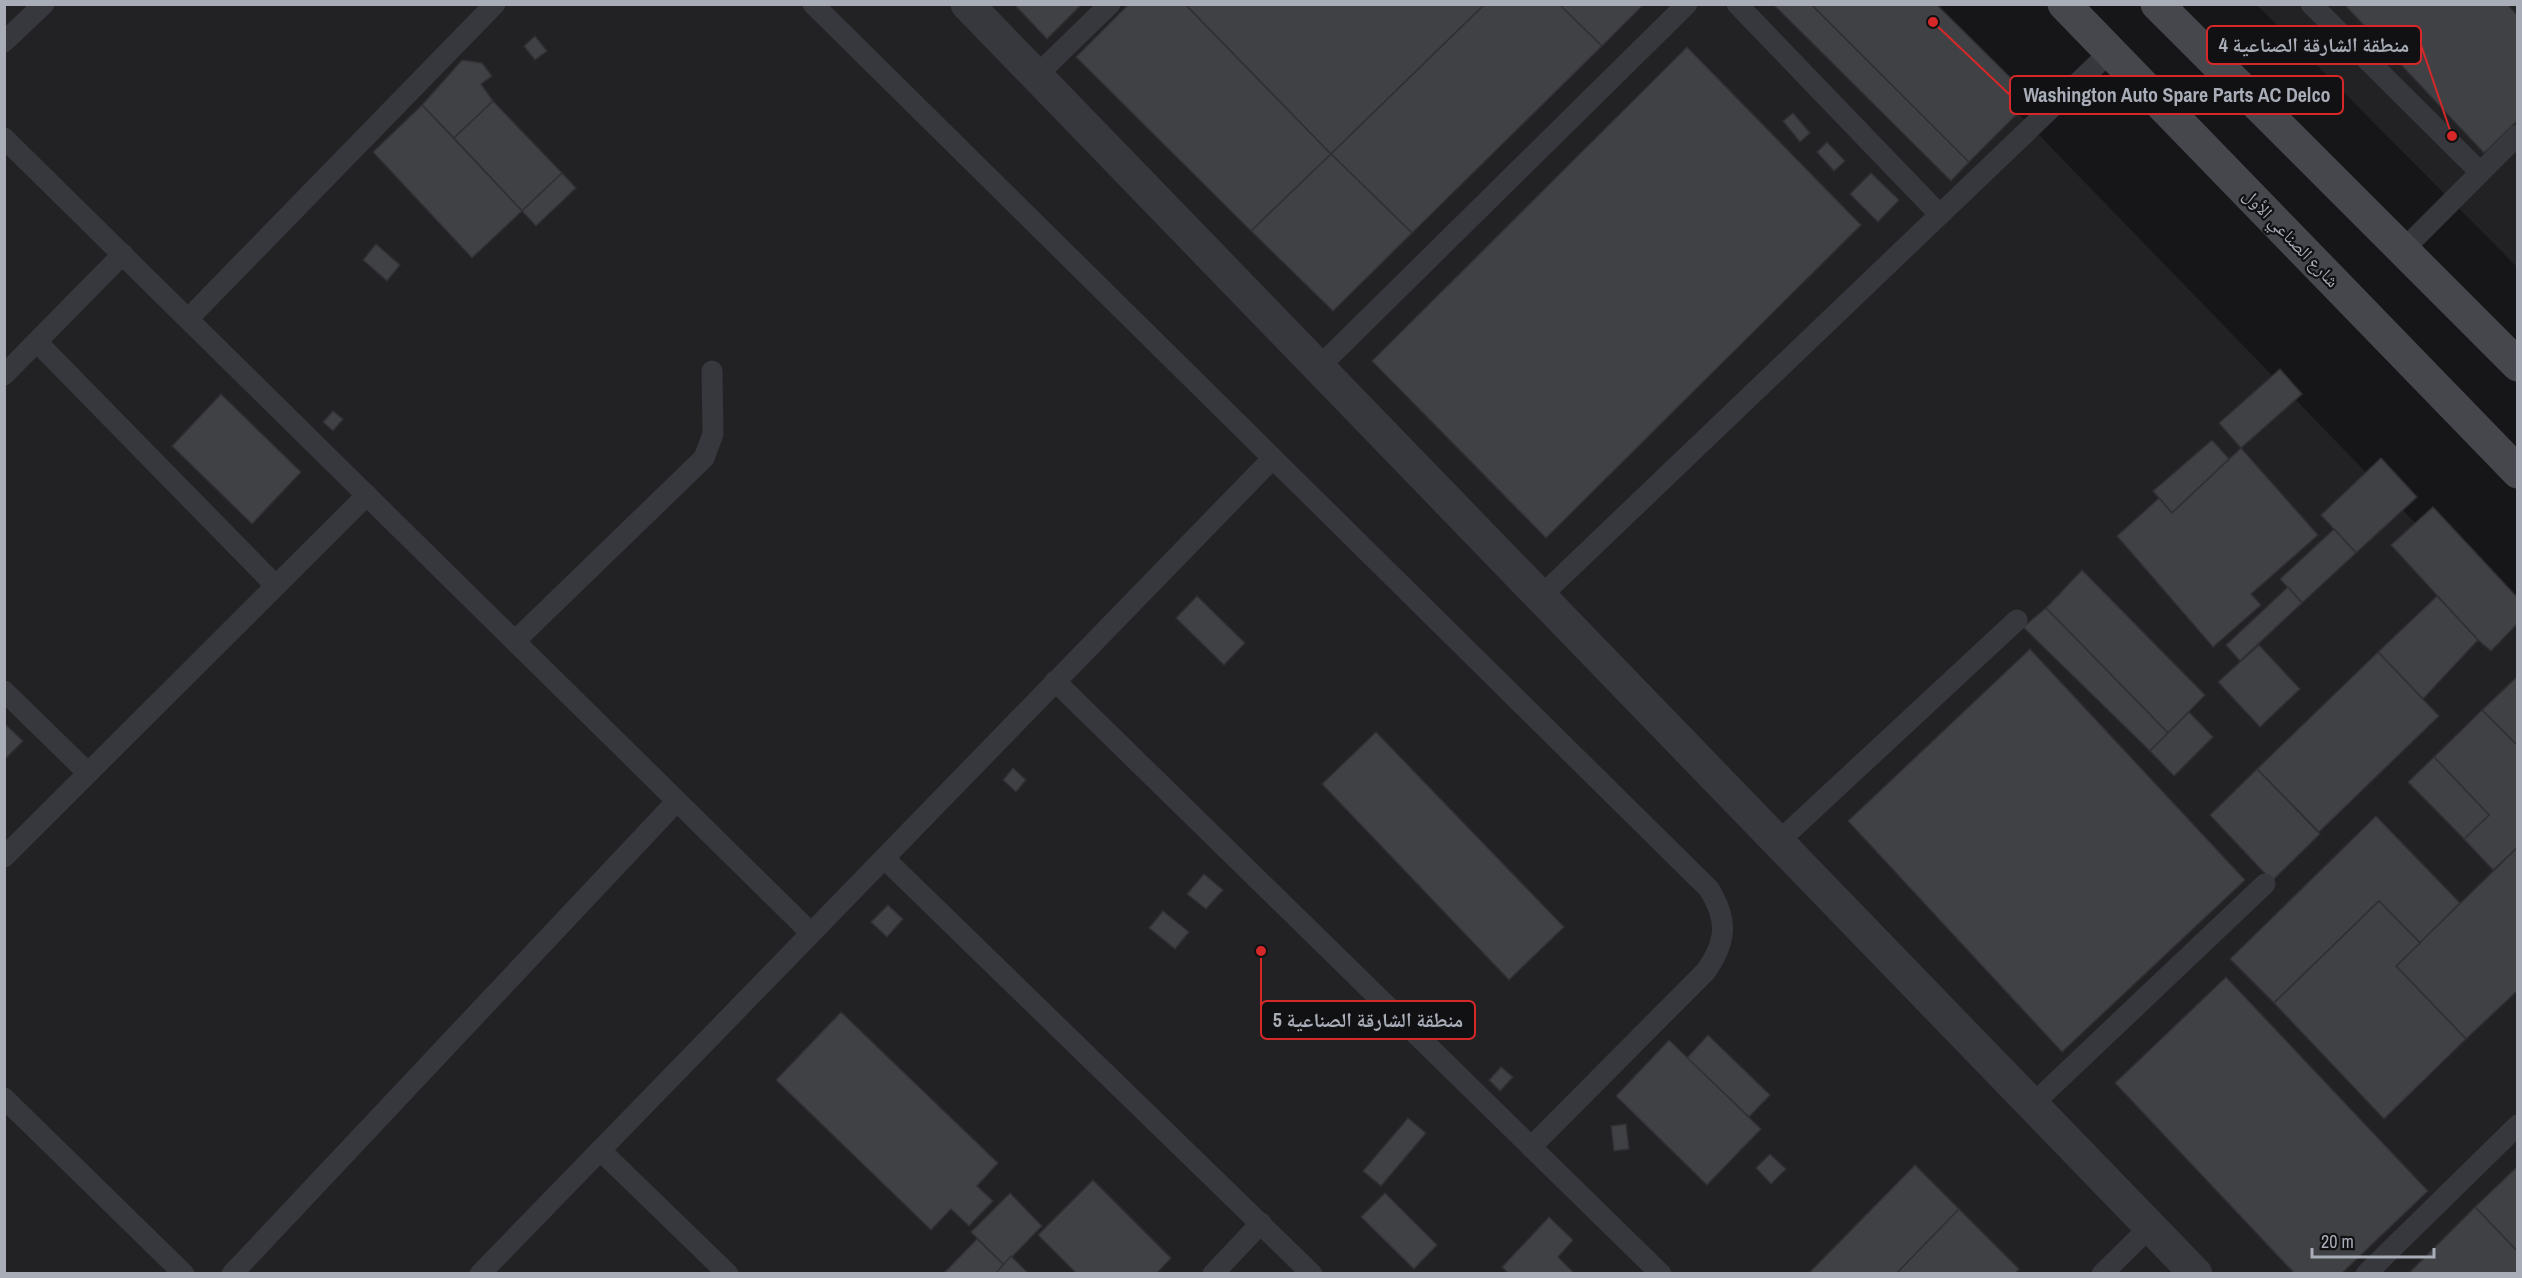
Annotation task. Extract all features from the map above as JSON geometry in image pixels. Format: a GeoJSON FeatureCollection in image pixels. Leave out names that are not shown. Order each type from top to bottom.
{"type":"FeatureCollection","features":[{"type":"Feature","properties":{"kind":"main road","name":"شارع الصناعي الأول"},"geometry":{"type":"LineString","coordinates":[[2064,4],[2517,472]]}},
{"type":"Feature","properties":{"kind":"main road"},"geometry":{"type":"LineString","coordinates":[[2161,6],[2517,365]]}},
{"type":"Feature","properties":{"kind":"street"},"geometry":{"type":"LineString","coordinates":[[967,4],[2196,1274]]}},
{"type":"Feature","properties":{"kind":"lane"},"geometry":{"type":"LineString","coordinates":[[4,42],[44,4]]}},
{"type":"Feature","properties":{"kind":"lane"},"geometry":{"type":"LineString","coordinates":[[188,319],[495,4]]}},
{"type":"Feature","properties":{"kind":"lane"},"geometry":{"type":"LineString","coordinates":[[813,4],[1709,889],[1718,904],[1723,921],[1722,939],[1716,956],[1706,971],[1531,1148]]}},
{"type":"Feature","properties":{"kind":"lane"},"geometry":{"type":"LineString","coordinates":[[1036,76],[1110,4]]}},
{"type":"Feature","properties":{"kind":"lane"},"geometry":{"type":"LineString","coordinates":[[1318,368],[1687,4]]}},
{"type":"Feature","properties":{"kind":"lane"},"geometry":{"type":"LineString","coordinates":[[1737,4],[1940,215]]}},
{"type":"Feature","properties":{"kind":"lane"},"geometry":{"type":"LineString","coordinates":[[2311,4],[2480,172]]}},
{"type":"Feature","properties":{"kind":"lane"},"geometry":{"type":"LineString","coordinates":[[1540,597],[2111,51]]}},
{"type":"Feature","properties":{"kind":"lane"},"geometry":{"type":"LineString","coordinates":[[2402,251],[2517,135]]}},
{"type":"Feature","properties":{"kind":"lane"},"geometry":{"type":"LineString","coordinates":[[4,138],[811,933]]}},
{"type":"Feature","properties":{"kind":"lane"},"geometry":{"type":"LineString","coordinates":[[4,375],[123,254]]}},
{"type":"Feature","properties":{"kind":"lane"},"geometry":{"type":"LineString","coordinates":[[37,342],[276,586]]}},
{"type":"Feature","properties":{"kind":"lane"},"geometry":{"type":"LineString","coordinates":[[515,641],[704,458],[713,434],[712,371]]}},
{"type":"Feature","properties":{"kind":"lane"},"geometry":{"type":"LineString","coordinates":[[480,1274],[1273,458]]}},
{"type":"Feature","properties":{"kind":"lane"},"geometry":{"type":"LineString","coordinates":[[4,857],[367,495]]}},
{"type":"Feature","properties":{"kind":"lane"},"geometry":{"type":"LineString","coordinates":[[1778,842],[2017,620]]}},
{"type":"Feature","properties":{"kind":"lane"},"geometry":{"type":"LineString","coordinates":[[1055,681],[1661,1274]]}},
{"type":"Feature","properties":{"kind":"lane"},"geometry":{"type":"LineString","coordinates":[[4,691],[88,773]]}},
{"type":"Feature","properties":{"kind":"lane"},"geometry":{"type":"LineString","coordinates":[[232,1274],[677,801]]}},
{"type":"Feature","properties":{"kind":"lane"},"geometry":{"type":"LineString","coordinates":[[884,858],[1312,1274]]}},
{"type":"Feature","properties":{"kind":"lane"},"geometry":{"type":"LineString","coordinates":[[2032,1104],[2265,884]]}},
{"type":"Feature","properties":{"kind":"lane"},"geometry":{"type":"LineString","coordinates":[[4,1098],[184,1274]]}},
{"type":"Feature","properties":{"kind":"lane"},"geometry":{"type":"LineString","coordinates":[[2366,1274],[2517,1125]]}},
{"type":"Feature","properties":{"kind":"lane"},"geometry":{"type":"LineString","coordinates":[[600,1150],[728,1274]]}},
{"type":"Feature","properties":{"kind":"lane"},"geometry":{"type":"LineString","coordinates":[[1213,1274],[1262,1223]]}},
{"type":"Feature","properties":{"kind":"lane"},"geometry":{"type":"LineString","coordinates":[[2103,1274],[2150,1227]]}},
{"type":"Feature","properties":{"kind":"shaded area"},"geometry":{"type":"Polygon","coordinates":[[[5,5],[1913,5],[2517,628],[2517,1273],[5,1274],[5,5]]]}},
{"type":"Feature","properties":{"kind":"shaded area"},"geometry":{"type":"Polygon","coordinates":[[[2257,5],[2517,5],[2517,267],[2257,5]]]}},
{"type":"Feature","properties":{"kind":"building"},"geometry":{"type":"Polygon","coordinates":[[[1014,4],[1082,4],[1047,39],[1014,4]]]}},
{"type":"Feature","properties":{"kind":"building"},"geometry":{"type":"Polygon","coordinates":[[[1129,4],[1185,4],[1331,154],[1251,231],[1076,57],[1129,4]]]}},
{"type":"Feature","properties":{"kind":"building"},"geometry":{"type":"Polygon","coordinates":[[[1185,4],[1485,4],[1331,154],[1185,4]]]}},
{"type":"Feature","properties":{"kind":"building"},"geometry":{"type":"Polygon","coordinates":[[[1485,4],[1559,4],[1602,46],[1412,233],[1331,154],[1485,4]]]}},
{"type":"Feature","properties":{"kind":"building"},"geometry":{"type":"Polygon","coordinates":[[[1559,4],[1644,4],[1602,46],[1559,4]]]}},
{"type":"Feature","properties":{"kind":"building"},"geometry":{"type":"Polygon","coordinates":[[[1773,4],[1811,4],[1969,162],[1951,181],[1773,4]]]}},
{"type":"Feature","properties":{"kind":"building"},"geometry":{"type":"Polygon","coordinates":[[[1811,4],[1936,4],[2032,99],[1969,162],[1811,4]]]}},
{"type":"Feature","properties":{"kind":"building"},"geometry":{"type":"Polygon","coordinates":[[[2344,4],[2507,4],[2518,16],[2518,120],[2484,153],[2344,4]]]}},
{"type":"Feature","properties":{"kind":"building"},"geometry":{"type":"Polygon","coordinates":[[[535,36],[547,51],[535,60],[524,46],[535,36]]]}},
{"type":"Feature","properties":{"kind":"building"},"geometry":{"type":"Polygon","coordinates":[[[1687,47],[1861,225],[1546,538],[1372,361],[1687,47]]]}},
{"type":"Feature","properties":{"kind":"building"},"geometry":{"type":"Polygon","coordinates":[[[462,60],[482,63],[492,76],[481,84],[493,101],[454,138],[422,105],[462,60]]]}},
{"type":"Feature","properties":{"kind":"building"},"geometry":{"type":"Polygon","coordinates":[[[493,101],[562,173],[522,211],[454,138],[493,101]]]}},
{"type":"Feature","properties":{"kind":"building"},"geometry":{"type":"Polygon","coordinates":[[[422,105],[522,211],[472,258],[373,152],[422,105]]]}},
{"type":"Feature","properties":{"kind":"building"},"geometry":{"type":"Polygon","coordinates":[[[1793,113],[1810,133],[1800,142],[1783,121],[1793,113]]]}},
{"type":"Feature","properties":{"kind":"building"},"geometry":{"type":"Polygon","coordinates":[[[1827,142],[1845,161],[1834,171],[1817,152],[1827,142]]]}},
{"type":"Feature","properties":{"kind":"building"},"geometry":{"type":"Polygon","coordinates":[[[1331,154],[1412,233],[1333,311],[1251,231],[1331,154]]]}},
{"type":"Feature","properties":{"kind":"building"},"geometry":{"type":"Polygon","coordinates":[[[562,173],[576,188],[536,226],[522,211],[562,173]]]}},
{"type":"Feature","properties":{"kind":"building"},"geometry":{"type":"Polygon","coordinates":[[[1871,173],[1899,200],[1878,222],[1850,194],[1871,173]]]}},
{"type":"Feature","properties":{"kind":"building"},"geometry":{"type":"Polygon","coordinates":[[[376,244],[400,265],[387,281],[363,260],[376,244]]]}},
{"type":"Feature","properties":{"kind":"building"},"geometry":{"type":"Polygon","coordinates":[[[2280,369],[2302,394],[2241,448],[2219,423],[2280,369]]]}},
{"type":"Feature","properties":{"kind":"building"},"geometry":{"type":"Polygon","coordinates":[[[221,394],[301,472],[252,524],[172,446],[221,394]]]}},
{"type":"Feature","properties":{"kind":"building"},"geometry":{"type":"Polygon","coordinates":[[[333,411],[343,419],[333,431],[323,422],[333,411]]]}},
{"type":"Feature","properties":{"kind":"building"},"geometry":{"type":"Polygon","coordinates":[[[2212,440],[2229,459],[2172,513],[2153,491],[2212,440]]]}},
{"type":"Feature","properties":{"kind":"building"},"geometry":{"type":"Polygon","coordinates":[[[2241,448],[2318,535],[2251,594],[2261,605],[2213,647],[2117,536],[2159,498],[2172,513],[2241,448]]]}},
{"type":"Feature","properties":{"kind":"building"},"geometry":{"type":"Polygon","coordinates":[[[2381,458],[2417,497],[2356,553],[2321,515],[2381,458]]]}},
{"type":"Feature","properties":{"kind":"building"},"geometry":{"type":"Polygon","coordinates":[[[2433,507],[2518,598],[2518,623],[2491,651],[2478,640],[2391,545],[2433,507]]]}},
{"type":"Feature","properties":{"kind":"building"},"geometry":{"type":"Polygon","coordinates":[[[2334,529],[2356,553],[2302,603],[2280,579],[2334,529]]]}},
{"type":"Feature","properties":{"kind":"building"},"geometry":{"type":"Polygon","coordinates":[[[2082,570],[2205,695],[2168,733],[2046,608],[2082,570]]]}},
{"type":"Feature","properties":{"kind":"building"},"geometry":{"type":"Polygon","coordinates":[[[2288,587],[2302,603],[2240,661],[2226,645],[2288,587]]]}},
{"type":"Feature","properties":{"kind":"building"},"geometry":{"type":"Polygon","coordinates":[[[1197,596],[1245,643],[1224,665],[1176,618],[1197,596]]]}},
{"type":"Feature","properties":{"kind":"building"},"geometry":{"type":"Polygon","coordinates":[[[2437,596],[2478,640],[2423,699],[2378,652],[2437,596]]]}},
{"type":"Feature","properties":{"kind":"building"},"geometry":{"type":"Polygon","coordinates":[[[2046,608],[2168,733],[2150,751],[2023,627],[2046,608]]]}},
{"type":"Feature","properties":{"kind":"building"},"geometry":{"type":"Polygon","coordinates":[[[2259,645],[2300,689],[2260,727],[2218,682],[2259,645]]]}},
{"type":"Feature","properties":{"kind":"building"},"geometry":{"type":"Polygon","coordinates":[[[2030,649],[2245,880],[2062,1052],[1848,821],[2030,649]]]}},
{"type":"Feature","properties":{"kind":"building"},"geometry":{"type":"Polygon","coordinates":[[[2378,652],[2439,716],[2319,832],[2257,769],[2378,652]]]}},
{"type":"Feature","properties":{"kind":"building"},"geometry":{"type":"Polygon","coordinates":[[[2518,676],[2518,746],[2482,710],[2518,676]]]}},
{"type":"Feature","properties":{"kind":"building"},"geometry":{"type":"Polygon","coordinates":[[[2482,710],[2518,746],[2518,847],[2493,870],[2464,839],[2489,815],[2434,757],[2482,710]]]}},
{"type":"Feature","properties":{"kind":"building"},"geometry":{"type":"Polygon","coordinates":[[[2189,712],[2213,737],[2174,776],[2150,751],[2189,712]]]}},
{"type":"Feature","properties":{"kind":"building"},"geometry":{"type":"Polygon","coordinates":[[[4,723],[23,741],[4,760],[4,723]]]}},
{"type":"Feature","properties":{"kind":"building"},"geometry":{"type":"Polygon","coordinates":[[[1376,732],[1564,927],[1509,980],[1322,784],[1376,732]]]}},
{"type":"Feature","properties":{"kind":"building"},"geometry":{"type":"Polygon","coordinates":[[[2434,757],[2489,815],[2464,839],[2408,782],[2434,757]]]}},
{"type":"Feature","properties":{"kind":"building"},"geometry":{"type":"Polygon","coordinates":[[[1013,768],[1026,780],[1016,792],[1003,780],[1013,768]]]}},
{"type":"Feature","properties":{"kind":"building"},"geometry":{"type":"Polygon","coordinates":[[[2257,769],[2320,834],[2272,881],[2210,815],[2257,769]]]}},
{"type":"Feature","properties":{"kind":"building"},"geometry":{"type":"Polygon","coordinates":[[[2376,816],[2460,903],[2420,943],[2379,901],[2274,1003],[2230,959],[2376,816]]]}},
{"type":"Feature","properties":{"kind":"building"},"geometry":{"type":"Polygon","coordinates":[[[2518,847],[2518,990],[2466,1039],[2396,966],[2518,847]]]}},
{"type":"Feature","properties":{"kind":"building"},"geometry":{"type":"Polygon","coordinates":[[[1204,874],[1223,890],[1206,909],[1187,894],[1204,874]]]}},
{"type":"Feature","properties":{"kind":"building"},"geometry":{"type":"Polygon","coordinates":[[[2379,901],[2420,943],[2396,966],[2466,1039],[2384,1119],[2274,1003],[2379,901]]]}},
{"type":"Feature","properties":{"kind":"building"},"geometry":{"type":"Polygon","coordinates":[[[888,905],[903,919],[887,937],[871,922],[888,905]]]}},
{"type":"Feature","properties":{"kind":"building"},"geometry":{"type":"Polygon","coordinates":[[[1163,911],[1189,932],[1175,949],[1149,928],[1163,911]]]}},
{"type":"Feature","properties":{"kind":"building"},"geometry":{"type":"Polygon","coordinates":[[[2226,977],[2428,1191],[2341,1274],[2295,1274],[2115,1083],[2226,977]]]}},
{"type":"Feature","properties":{"kind":"building"},"geometry":{"type":"Polygon","coordinates":[[[841,1012],[998,1163],[977,1186],[993,1201],[969,1226],[951,1209],[931,1230],[776,1080],[841,1012]]]}},
{"type":"Feature","properties":{"kind":"building"},"geometry":{"type":"Polygon","coordinates":[[[1708,1035],[1770,1095],[1749,1117],[1687,1058],[1708,1035]]]}},
{"type":"Feature","properties":{"kind":"building"},"geometry":{"type":"Polygon","coordinates":[[[1669,1040],[1761,1129],[1707,1185],[1616,1096],[1669,1040]]]}},
{"type":"Feature","properties":{"kind":"building"},"geometry":{"type":"Polygon","coordinates":[[[1501,1067],[1513,1077],[1500,1091],[1489,1080],[1501,1067]]]}},
{"type":"Feature","properties":{"kind":"building"},"geometry":{"type":"Polygon","coordinates":[[[1408,1118],[1426,1133],[1381,1186],[1363,1171],[1408,1118]]]}},
{"type":"Feature","properties":{"kind":"building"},"geometry":{"type":"Polygon","coordinates":[[[1626,1124],[1629,1149],[1614,1151],[1611,1126],[1626,1124]]]}},
{"type":"Feature","properties":{"kind":"building"},"geometry":{"type":"Polygon","coordinates":[[[1770,1154],[1786,1169],[1771,1184],[1756,1168],[1770,1154]]]}},
{"type":"Feature","properties":{"kind":"building"},"geometry":{"type":"Polygon","coordinates":[[[1915,1165],[1959,1209],[1896,1274],[1808,1274],[1915,1165]]]}},
{"type":"Feature","properties":{"kind":"building"},"geometry":{"type":"Polygon","coordinates":[[[2518,1166],[2518,1252],[2475,1207],[2518,1166]]]}},
{"type":"Feature","properties":{"kind":"building"},"geometry":{"type":"Polygon","coordinates":[[[1093,1180],[1171,1258],[1156,1274],[1077,1274],[1038,1235],[1093,1180]]]}},
{"type":"Feature","properties":{"kind":"building"},"geometry":{"type":"Polygon","coordinates":[[[1010,1193],[1042,1226],[1004,1265],[971,1232],[1010,1193]]]}},
{"type":"Feature","properties":{"kind":"building"},"geometry":{"type":"Polygon","coordinates":[[[1385,1193],[1437,1245],[1414,1269],[1361,1217],[1385,1193]]]}},
{"type":"Feature","properties":{"kind":"building"},"geometry":{"type":"Polygon","coordinates":[[[2475,1207],[2518,1252],[2518,1274],[2408,1274],[2475,1207]]]}},
{"type":"Feature","properties":{"kind":"building"},"geometry":{"type":"Polygon","coordinates":[[[1959,1209],[2019,1269],[2015,1274],[1896,1274],[1959,1209]]]}},
{"type":"Feature","properties":{"kind":"building"},"geometry":{"type":"Polygon","coordinates":[[[1549,1217],[1573,1240],[1558,1257],[1575,1274],[1509,1274],[1502,1267],[1549,1217]]]}},
{"type":"Feature","properties":{"kind":"building"},"geometry":{"type":"Polygon","coordinates":[[[977,1239],[1004,1265],[995,1274],[943,1274],[977,1239]]]}},
{"type":"Feature","properties":{"kind":"building"},"geometry":{"type":"Polygon","coordinates":[[[1011,1256],[1029,1274],[995,1274],[1011,1256]]]}},
{"type":"Feature","properties":{"kind":"place","name":"Washington Auto Spare Parts AC Delco"},"geometry":{"type":"Point","coordinates":[1933,22]}},
{"type":"Feature","properties":{"kind":"place","name":"منطقة الشارقة الصناعية 4"},"geometry":{"type":"Point","coordinates":[2452,136]}},
{"type":"Feature","properties":{"kind":"place","name":"منطقة الشارقة الصناعية 5"},"geometry":{"type":"Point","coordinates":[1261,951]}}]}
